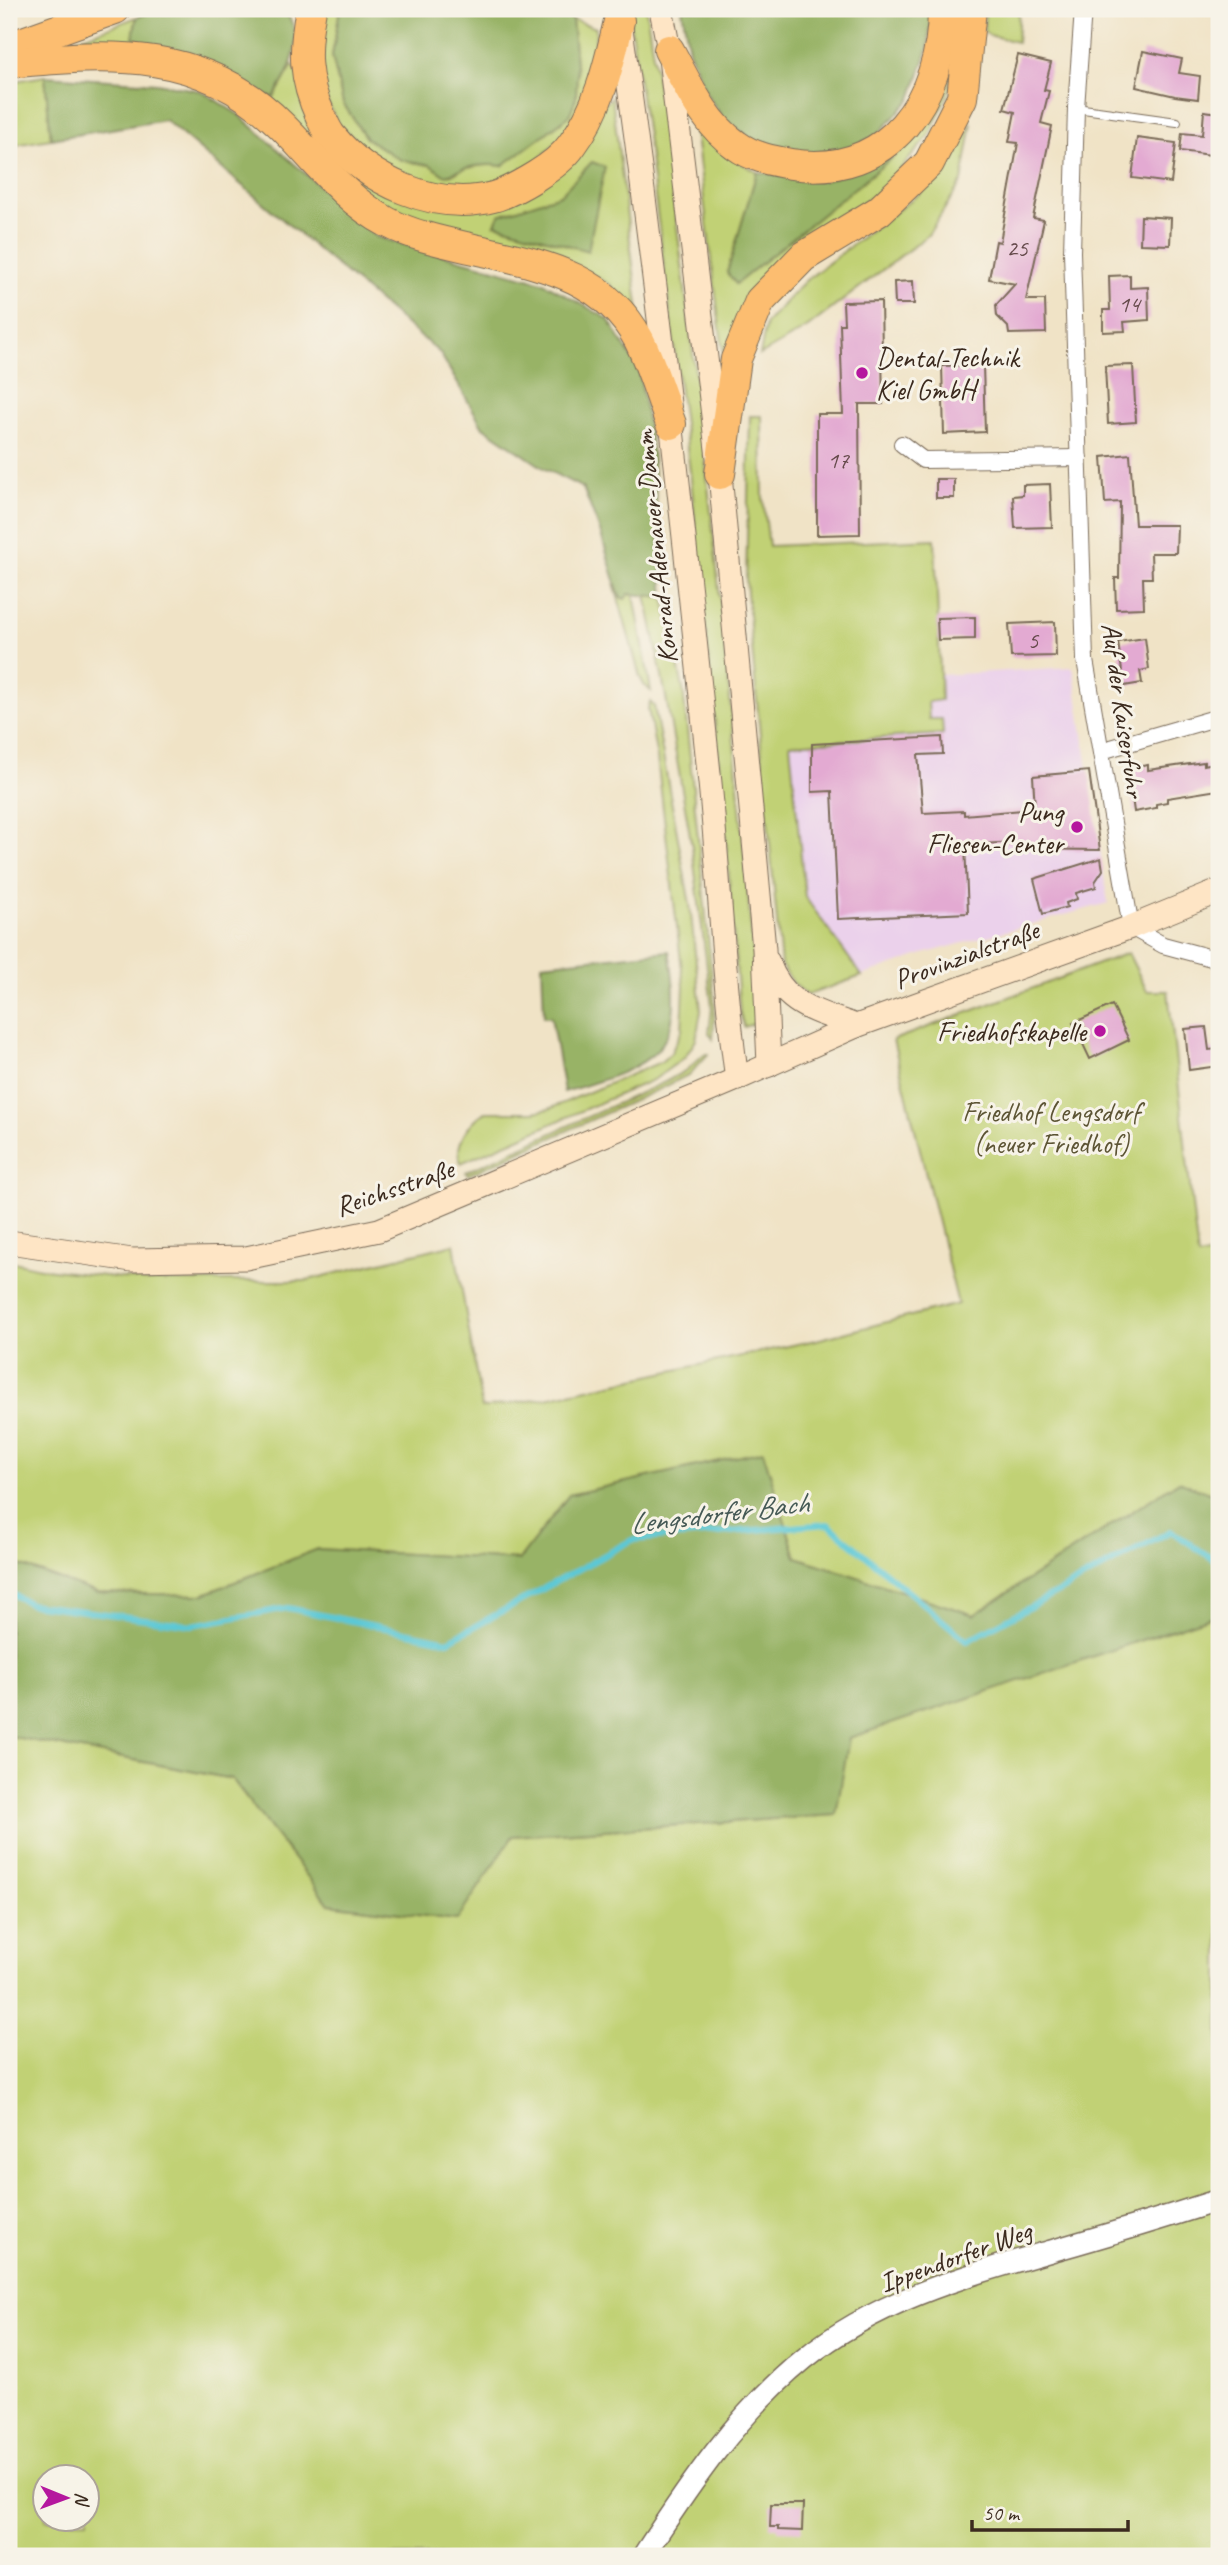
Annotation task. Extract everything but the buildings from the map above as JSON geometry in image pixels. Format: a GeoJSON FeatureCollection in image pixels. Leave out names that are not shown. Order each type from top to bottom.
{"type":"FeatureCollection","features":[{"type":"Feature","properties":{"kind":"highway"},"geometry":{"type":"LineString","coordinates":[[9,47],[115,9]]}},
{"type":"Feature","properties":{"kind":"highway"},"geometry":{"type":"LineString","coordinates":[[311,9],[305,39],[309,91],[330,135],[367,170],[418,195],[454,201],[493,197],[524,184],[548,169],[571,146],[590,116],[604,81],[618,15]]}},
{"type":"Feature","properties":{"kind":"highway"},"geometry":{"type":"LineString","coordinates":[[669,50],[704,112],[736,145],[768,160],[806,166],[835,165],[865,156],[891,141],[912,116],[933,79],[943,30],[943,9]]}},
{"type":"Feature","properties":{"kind":"highway"},"geometry":{"type":"LineString","coordinates":[[720,474],[736,359],[760,301],[803,257],[879,211],[929,163],[962,98],[971,9]]}},
{"type":"Feature","properties":{"kind":"highway"},"geometry":{"type":"LineString","coordinates":[[9,63],[80,56],[133,57],[185,67],[234,87],[280,124],[342,191],[388,223],[438,241],[542,265],[588,284],[621,312],[639,341],[671,424]]}},
{"type":"Feature","properties":{"kind":"main road"},"geometry":{"type":"LineString","coordinates":[[661,9],[669,50],[720,474],[764,949],[769,1065]]}},
{"type":"Feature","properties":{"kind":"main road","name":"Konrad-Adenauer-Damm"},"geometry":{"type":"LineString","coordinates":[[618,15],[645,198],[671,424],[715,836],[731,1038],[737,1079]]}},
{"type":"Feature","properties":{"kind":"main road","name":"Provinzialstraße"},"geometry":{"type":"LineString","coordinates":[[737,1079],[856,1026],[1131,926],[1219,891]]}},
{"type":"Feature","properties":{"kind":"main road"},"geometry":{"type":"LineString","coordinates":[[764,949],[775,981],[788,995],[802,1006],[856,1026]]}},
{"type":"Feature","properties":{"kind":"main road","name":"Reichsstraße"},"geometry":{"type":"LineString","coordinates":[[9,1242],[132,1260],[246,1258],[366,1233],[460,1198],[737,1079]]}},
{"type":"Feature","properties":{"kind":"street","name":"Auf der Kaiserfuhr"},"geometry":{"type":"LineString","coordinates":[[1083,9],[1076,108],[1072,252],[1086,660],[1131,926]]}},
{"type":"Feature","properties":{"kind":"street"},"geometry":{"type":"LineString","coordinates":[[902,444],[923,460],[1079,458]]}},
{"type":"Feature","properties":{"kind":"street"},"geometry":{"type":"LineString","coordinates":[[1101,751],[1219,717]]}},
{"type":"Feature","properties":{"kind":"street"},"geometry":{"type":"LineString","coordinates":[[1131,926],[1163,945],[1219,960]]}},
{"type":"Feature","properties":{"kind":"street","name":"Ippendorfer Weg"},"geometry":{"type":"LineString","coordinates":[[643,2556],[708,2459],[730,2432],[804,2359],[838,2336],[880,2312],[939,2285],[1219,2200]]}},
{"type":"Feature","properties":{"kind":"lane"},"geometry":{"type":"LineString","coordinates":[[1076,108],[1177,122]]}},
{"type":"Feature","properties":{"kind":"shaded area"},"geometry":{"type":"Polygon","coordinates":[[[1073,667],[1108,903],[923,954],[862,976],[805,897],[790,744],[943,734],[942,719],[929,720],[928,701],[941,700],[940,675],[1073,667]]]}},
{"type":"Feature","properties":{"kind":"green space"},"geometry":{"type":"Polygon","coordinates":[[[159,9],[281,9],[290,18],[296,40],[291,64],[274,97],[262,96],[149,48],[133,37],[137,17],[159,9]]]}},
{"type":"Feature","properties":{"kind":"green space"},"geometry":{"type":"Polygon","coordinates":[[[322,9],[340,9],[332,56],[343,103],[366,138],[401,160],[430,165],[444,175],[488,164],[502,166],[529,145],[577,76],[572,19],[596,28],[594,66],[589,90],[564,135],[537,161],[494,182],[478,186],[439,186],[381,165],[339,125],[324,96],[316,34],[322,9]]]}},
{"type":"Feature","properties":{"kind":"green space"},"geometry":{"type":"Polygon","coordinates":[[[340,9],[563,9],[572,19],[577,76],[576,98],[569,116],[502,166],[475,166],[444,175],[430,165],[401,160],[366,138],[343,103],[332,56],[340,9]]]}},
{"type":"Feature","properties":{"kind":"green space"},"geometry":{"type":"Polygon","coordinates":[[[628,9],[646,9],[697,387],[724,641],[759,1022],[744,1027],[740,1013],[723,804],[691,479],[649,149],[628,9]]]}},
{"type":"Feature","properties":{"kind":"green space"},"geometry":{"type":"Polygon","coordinates":[[[682,9],[932,9],[928,49],[911,99],[877,135],[847,150],[820,156],[756,142],[723,118],[706,93],[689,50],[682,9]]]}},
{"type":"Feature","properties":{"kind":"green space"},"geometry":{"type":"Polygon","coordinates":[[[985,9],[1019,9],[1017,42],[989,35],[984,31],[985,9]]]}},
{"type":"Feature","properties":{"kind":"green space"},"geometry":{"type":"Polygon","coordinates":[[[137,17],[134,30],[149,48],[61,45],[137,17]]]}},
{"type":"Feature","properties":{"kind":"green space"},"geometry":{"type":"Polygon","coordinates":[[[953,38],[950,90],[929,136],[883,189],[785,258],[723,352],[694,120],[721,152],[757,172],[727,273],[736,283],[893,157],[912,134],[953,38]]]}},
{"type":"Feature","properties":{"kind":"green space"},"geometry":{"type":"Polygon","coordinates":[[[293,65],[345,166],[497,204],[612,97],[640,321],[611,285],[548,252],[444,229],[388,209],[365,194],[262,96],[274,97],[293,65]],[[560,195],[499,215],[495,224],[560,195]]]}},
{"type":"Feature","properties":{"kind":"green space"},"geometry":{"type":"Polygon","coordinates":[[[45,76],[51,139],[9,146],[9,82],[45,76]]]}},
{"type":"Feature","properties":{"kind":"green space"},"geometry":{"type":"Polygon","coordinates":[[[45,76],[157,83],[201,91],[239,115],[377,237],[542,282],[608,319],[639,370],[652,450],[664,597],[629,594],[625,599],[620,597],[600,531],[583,488],[545,469],[483,427],[440,353],[165,120],[51,139],[45,76]]]}},
{"type":"Feature","properties":{"kind":"green space"},"geometry":{"type":"Polygon","coordinates":[[[972,123],[962,181],[928,235],[808,327],[760,355],[766,323],[805,281],[919,194],[953,157],[972,123]]]}},
{"type":"Feature","properties":{"kind":"green space"},"geometry":{"type":"Polygon","coordinates":[[[893,157],[736,284],[727,273],[757,172],[823,181],[893,157]]]}},
{"type":"Feature","properties":{"kind":"green space"},"geometry":{"type":"Polygon","coordinates":[[[592,162],[605,167],[588,251],[495,224],[499,215],[560,195],[592,162]]]}},
{"type":"Feature","properties":{"kind":"green space"},"geometry":{"type":"Polygon","coordinates":[[[750,416],[762,416],[763,498],[769,546],[935,539],[941,700],[928,702],[929,719],[942,719],[943,734],[790,744],[805,897],[862,976],[807,995],[794,984],[781,965],[746,581],[750,416]]]}},
{"type":"Feature","properties":{"kind":"green space"},"geometry":{"type":"Polygon","coordinates":[[[614,583],[622,598],[628,594],[634,595],[651,691],[640,677],[614,583]]]}},
{"type":"Feature","properties":{"kind":"green space"},"geometry":{"type":"Polygon","coordinates":[[[646,595],[664,597],[683,689],[715,1007],[713,1039],[709,1033],[712,1007],[692,847],[646,595]]]}},
{"type":"Feature","properties":{"kind":"green space"},"geometry":{"type":"Polygon","coordinates":[[[650,702],[654,706],[690,905],[701,1011],[696,1040],[685,1057],[655,1079],[461,1163],[459,1149],[464,1134],[474,1121],[486,1112],[534,1112],[549,1109],[661,1062],[671,1053],[682,1030],[684,986],[657,758],[648,708],[650,702]]]}},
{"type":"Feature","properties":{"kind":"green space"},"geometry":{"type":"Polygon","coordinates":[[[669,951],[674,986],[673,1013],[668,1034],[657,1050],[642,1063],[621,1073],[564,1092],[551,1017],[544,1017],[542,964],[669,951]]]}},
{"type":"Feature","properties":{"kind":"green space","name":"Friedhof Lengsdorf (neuer Friedhof)"},"geometry":{"type":"Polygon","coordinates":[[[1128,953],[1147,991],[1168,991],[1198,1257],[1219,1253],[1219,1497],[1179,1481],[974,1615],[796,1557],[763,1452],[569,1495],[519,1560],[318,1549],[202,1595],[97,1593],[17,1564],[9,1557],[9,1261],[45,1269],[147,1281],[304,1281],[454,1244],[482,1408],[546,1398],[816,1340],[958,1304],[893,1040],[1128,953]]]}},
{"type":"Feature","properties":{"kind":"green space"},"geometry":{"type":"Polygon","coordinates":[[[704,1054],[708,1054],[690,1074],[664,1087],[468,1175],[466,1172],[665,1082],[687,1070],[704,1054]]]}},
{"type":"Feature","properties":{"kind":"green space"},"geometry":{"type":"Polygon","coordinates":[[[763,1451],[796,1557],[974,1615],[1179,1481],[1219,1497],[1219,1614],[849,1738],[836,1815],[513,1836],[457,1920],[329,1904],[232,1779],[9,1736],[9,1557],[17,1564],[97,1593],[202,1595],[318,1549],[519,1560],[569,1495],[763,1451]]]}},
{"type":"Feature","properties":{"kind":"green space"},"geometry":{"type":"Polygon","coordinates":[[[1219,1614],[1219,2556],[9,2556],[9,1736],[232,1779],[329,1904],[456,1920],[513,1836],[835,1815],[848,1738],[1219,1614]]]}},
{"type":"Feature","properties":{"kind":"waterway","name":"Lengsdorfer Bach"},"geometry":{"type":"LineString","coordinates":[[9,1592],[30,1604],[192,1625],[288,1608],[448,1641],[632,1540],[828,1524],[967,1641],[1171,1531],[1219,1563]]}},
{"type":"Feature","properties":{"kind":"place","name":"Dental-Technik Kiel GmbH"},"geometry":{"type":"Point","coordinates":[862,373]}},
{"type":"Feature","properties":{"kind":"place","name":"Pung Fliesen-Center"},"geometry":{"type":"Point","coordinates":[1077,827]}},
{"type":"Feature","properties":{"kind":"place","name":"Friedhofskapelle"},"geometry":{"type":"Point","coordinates":[1100,1031]}}]}
